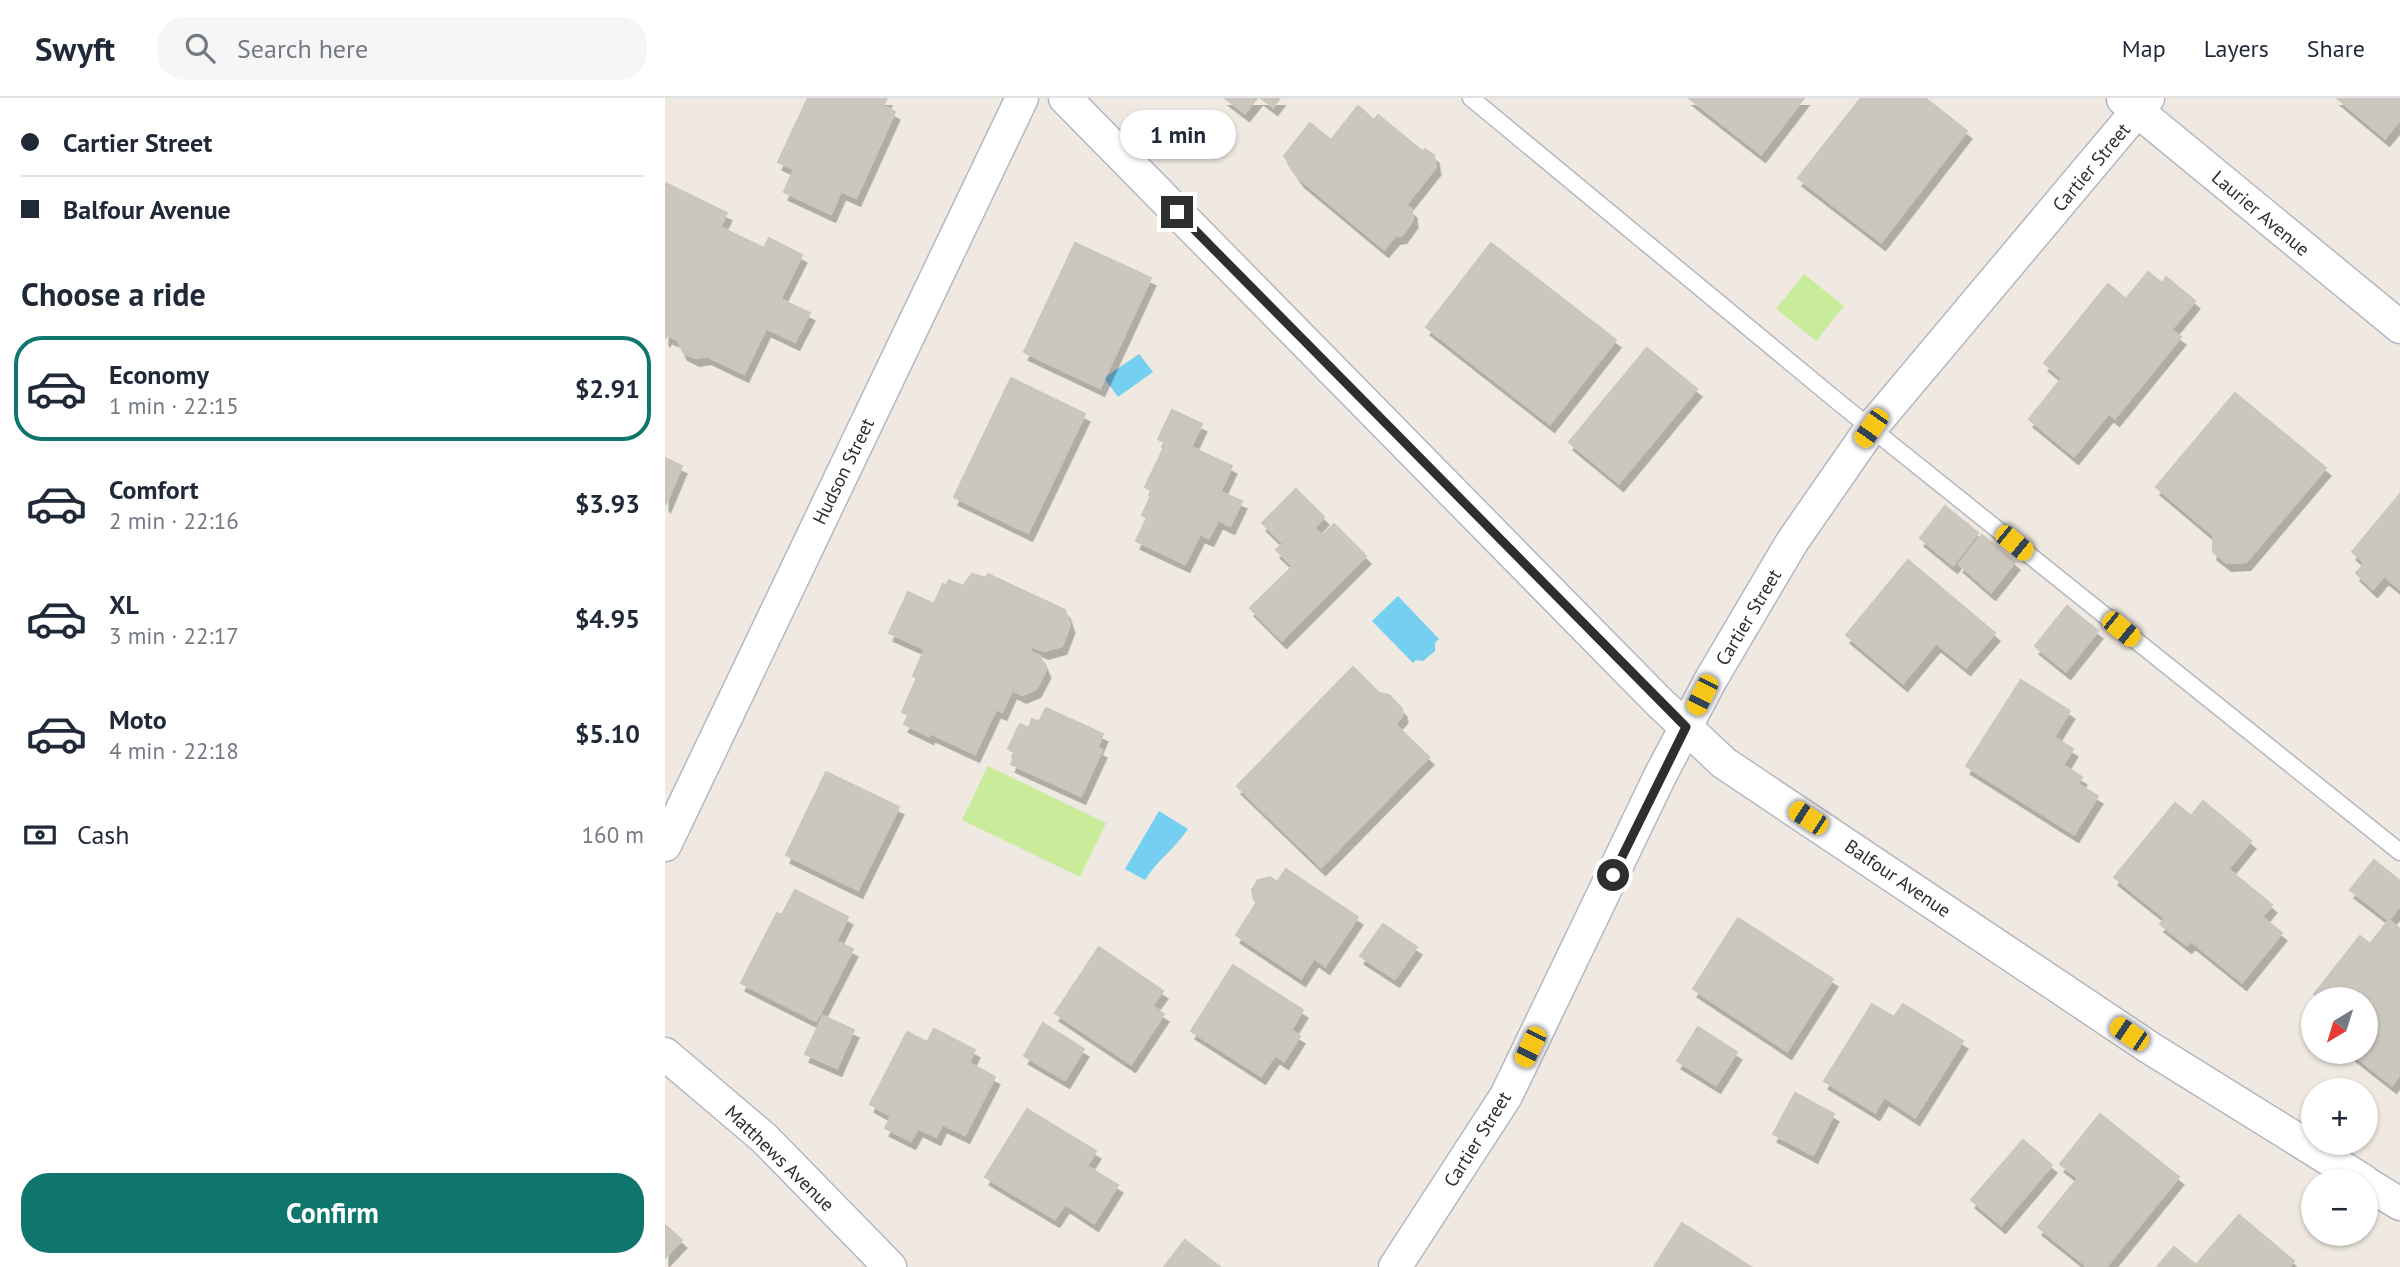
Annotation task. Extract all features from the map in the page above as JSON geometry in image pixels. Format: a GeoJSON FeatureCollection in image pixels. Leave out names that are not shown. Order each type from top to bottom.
{"type":"FeatureCollection","features":[{"type":"Feature","properties":{"kind":"street","name":"Hudson Street"},"geometry":{"type":"LineString","coordinates":[[665,845],[1022,98]]}},
{"type":"Feature","properties":{"kind":"street","name":"Balfour Avenue"},"geometry":{"type":"LineString","coordinates":[[1065,98],[1686,727],[1724,762],[2150,1048],[2344,1169]]}},
{"type":"Feature","properties":{"kind":"street","name":"Cartier Street"},"geometry":{"type":"LineString","coordinates":[[1395,1267],[1506,1096],[1686,727],[1792,542],[1871,428],[2136,102]]}},
{"type":"Feature","properties":{"kind":"street","name":"Laurier Avenue"},"geometry":{"type":"LineString","coordinates":[[2136,102],[2400,327]]}},
{"type":"Feature","properties":{"kind":"street","name":"Matthews Avenue"},"geometry":{"type":"LineString","coordinates":[[665,1054],[764,1138],[890,1267]]}},
{"type":"Feature","properties":{"kind":"street","name":"Balfour Avenue"},"geometry":{"type":"LineString","coordinates":[[2378,1190],[2400,1204]]}},
{"type":"Feature","properties":{"kind":"lane"},"geometry":{"type":"LineString","coordinates":[[1471,98],[1871,428],[2400,852]]}},
{"type":"Feature","properties":{"kind":"green space"},"geometry":{"type":"Polygon","coordinates":[[[1804,274],[1844,306],[1816,341],[1776,309],[1804,274]]]}},
{"type":"Feature","properties":{"kind":"green space"},"geometry":{"type":"Polygon","coordinates":[[[988,766],[1106,823],[1080,877],[962,820],[988,766]]]}},
{"type":"Feature","properties":{"kind":"water"},"geometry":{"type":"Polygon","coordinates":[[[1139,354],[1153,372],[1118,397],[1104,378],[1139,354]]]}},
{"type":"Feature","properties":{"kind":"water"},"geometry":{"type":"Polygon","coordinates":[[[1398,596],[1439,639],[1435,643],[1435,651],[1423,661],[1416,660],[1413,663],[1372,621],[1398,596]]]}},
{"type":"Feature","properties":{"kind":"water"},"geometry":{"type":"Polygon","coordinates":[[[1159,811],[1188,829],[1145,880],[1125,869],[1159,811]]]}},
{"type":"Feature","properties":{"kind":"building"},"geometry":{"type":"Polygon","coordinates":[[[808,98],[887,98],[883,106],[895,112],[856,198],[841,191],[831,214],[784,192],[794,169],[778,162],[808,98]]]}},
{"type":"Feature","properties":{"kind":"building"},"geometry":{"type":"Polygon","coordinates":[[[1225,98],[1257,98],[1245,113],[1225,98]]]}},
{"type":"Feature","properties":{"kind":"building"},"geometry":{"type":"Polygon","coordinates":[[[1261,98],[1280,98],[1273,107],[1261,98]]]}},
{"type":"Feature","properties":{"kind":"building"},"geometry":{"type":"Polygon","coordinates":[[[1689,98],[1804,98],[1761,154],[1689,98]]]}},
{"type":"Feature","properties":{"kind":"building"},"geometry":{"type":"Polygon","coordinates":[[[1861,98],[1925,98],[1967,131],[1881,242],[1798,178],[1861,98]]]}},
{"type":"Feature","properties":{"kind":"building"},"geometry":{"type":"Polygon","coordinates":[[[2337,98],[2400,98],[2400,120],[2385,138],[2337,98]]]}},
{"type":"Feature","properties":{"kind":"building"},"geometry":{"type":"Polygon","coordinates":[[[1358,106],[1374,120],[1378,115],[1422,151],[1425,149],[1434,155],[1436,167],[1406,205],[1412,210],[1413,220],[1402,235],[1395,236],[1384,249],[1300,179],[1284,156],[1310,123],[1331,140],[1358,106]]]}},
{"type":"Feature","properties":{"kind":"building"},"geometry":{"type":"Polygon","coordinates":[[[665,183],[727,213],[720,227],[764,248],[769,238],[802,255],[780,299],[810,313],[795,342],[766,328],[744,374],[707,356],[695,358],[683,352],[678,340],[667,335],[665,339],[665,183]]]}},
{"type":"Feature","properties":{"kind":"building"},"geometry":{"type":"Polygon","coordinates":[[[1075,243],[1151,278],[1100,388],[1024,352],[1075,243]]]}},
{"type":"Feature","properties":{"kind":"building"},"geometry":{"type":"Polygon","coordinates":[[[1491,243],[1616,340],[1550,424],[1426,327],[1491,243]]]}},
{"type":"Feature","properties":{"kind":"building"},"geometry":{"type":"Polygon","coordinates":[[[2148,272],[2162,283],[2166,277],[2195,301],[2171,330],[2181,337],[2115,418],[2109,413],[2074,456],[2029,419],[2062,378],[2044,363],[2108,284],[2126,299],[2148,272]]]}},
{"type":"Feature","properties":{"kind":"building"},"geometry":{"type":"Polygon","coordinates":[[[1647,348],[1697,389],[1619,483],[1569,442],[1647,348]]]}},
{"type":"Feature","properties":{"kind":"building"},"geometry":{"type":"Polygon","coordinates":[[[1011,378],[1085,414],[1028,533],[954,497],[1011,378]]]}},
{"type":"Feature","properties":{"kind":"building"},"geometry":{"type":"Polygon","coordinates":[[[2235,393],[2326,468],[2246,562],[2227,563],[2213,552],[2213,535],[2156,487],[2235,393]]]}},
{"type":"Feature","properties":{"kind":"building"},"geometry":{"type":"Polygon","coordinates":[[[1172,410],[1202,424],[1191,447],[1232,466],[1220,492],[1242,501],[1230,526],[1218,520],[1209,538],[1200,534],[1185,564],[1136,541],[1147,518],[1142,515],[1153,491],[1145,487],[1166,443],[1158,439],[1172,410]]]}},
{"type":"Feature","properties":{"kind":"building"},"geometry":{"type":"Polygon","coordinates":[[[665,458],[682,466],[666,504],[665,503],[665,458]]]}},
{"type":"Feature","properties":{"kind":"building"},"geometry":{"type":"Polygon","coordinates":[[[1296,489],[1317,510],[1283,543],[1262,523],[1296,489]]]}},
{"type":"Feature","properties":{"kind":"building"},"geometry":{"type":"Polygon","coordinates":[[[2400,494],[2400,589],[2384,576],[2373,589],[2356,573],[2365,563],[2352,552],[2400,494]]]}},
{"type":"Feature","properties":{"kind":"building"},"geometry":{"type":"Polygon","coordinates":[[[1945,506],[1978,533],[1953,565],[1920,538],[1945,506]]]}},
{"type":"Feature","properties":{"kind":"building"},"geometry":{"type":"Polygon","coordinates":[[[1317,510],[1324,517],[1314,528],[1322,536],[1334,524],[1366,556],[1282,640],[1250,608],[1293,566],[1276,550],[1317,510]]]}},
{"type":"Feature","properties":{"kind":"building"},"geometry":{"type":"Polygon","coordinates":[[[1982,535],[2015,562],[1991,592],[1959,564],[1982,535]]]}},
{"type":"Feature","properties":{"kind":"building"},"geometry":{"type":"Polygon","coordinates":[[[1908,560],[1995,633],[1966,667],[1936,643],[1903,683],[1846,635],[1908,560]]]}},
{"type":"Feature","properties":{"kind":"building"},"geometry":{"type":"Polygon","coordinates":[[[972,574],[986,578],[988,574],[1065,610],[1070,625],[1062,646],[1044,651],[1032,646],[1030,652],[1040,656],[1046,670],[1036,689],[1022,695],[1012,690],[1002,712],[996,709],[975,754],[904,724],[909,715],[902,712],[917,678],[913,676],[925,649],[889,633],[908,592],[934,604],[943,584],[946,586],[949,580],[963,586],[972,574]]]}},
{"type":"Feature","properties":{"kind":"building"},"geometry":{"type":"Polygon","coordinates":[[[2067,606],[2098,631],[2066,671],[2035,646],[2067,606]]]}},
{"type":"Feature","properties":{"kind":"building"},"geometry":{"type":"Polygon","coordinates":[[[1353,667],[1379,693],[1389,695],[1402,709],[1403,715],[1395,724],[1429,757],[1321,867],[1237,786],[1353,667]]]}},
{"type":"Feature","properties":{"kind":"building"},"geometry":{"type":"Polygon","coordinates":[[[2021,680],[2070,711],[2054,737],[2073,749],[2063,765],[2082,777],[2078,784],[2098,796],[2074,834],[1966,766],[2021,680]]]}},
{"type":"Feature","properties":{"kind":"building"},"geometry":{"type":"Polygon","coordinates":[[[1046,708],[1103,734],[1097,748],[1102,750],[1081,796],[1011,764],[1016,753],[1008,749],[1020,724],[1029,728],[1032,719],[1039,722],[1046,708]]]}},
{"type":"Feature","properties":{"kind":"building"},"geometry":{"type":"Polygon","coordinates":[[[826,772],[899,807],[858,890],[786,855],[826,772]]]}},
{"type":"Feature","properties":{"kind":"building"},"geometry":{"type":"Polygon","coordinates":[[[2203,801],[2251,841],[2228,869],[2272,905],[2262,917],[2282,933],[2242,982],[2191,941],[2187,945],[2160,924],[2165,918],[2114,877],[2175,803],[2191,816],[2203,801]]]}},
{"type":"Feature","properties":{"kind":"building"},"geometry":{"type":"Polygon","coordinates":[[[2374,860],[2400,881],[2400,905],[2389,920],[2350,890],[2374,860]]]}},
{"type":"Feature","properties":{"kind":"building"},"geometry":{"type":"Polygon","coordinates":[[[1286,869],[1358,917],[1325,966],[1314,958],[1301,978],[1236,935],[1257,902],[1252,890],[1258,880],[1270,877],[1277,882],[1286,869]]]}},
{"type":"Feature","properties":{"kind":"building"},"geometry":{"type":"Polygon","coordinates":[[[795,890],[848,917],[836,941],[853,949],[816,1021],[741,983],[777,913],[782,915],[795,890]]]}},
{"type":"Feature","properties":{"kind":"building"},"geometry":{"type":"Polygon","coordinates":[[[1738,918],[1833,979],[1787,1051],[1693,989],[1738,918]]]}},
{"type":"Feature","properties":{"kind":"building"},"geometry":{"type":"Polygon","coordinates":[[[2389,920],[2400,929],[2400,1074],[2392,1085],[2365,1064],[2378,1064],[2378,987],[2320,987],[2360,936],[2370,944],[2389,920]]]}},
{"type":"Feature","properties":{"kind":"building"},"geometry":{"type":"Polygon","coordinates":[[[1383,924],[1417,947],[1395,979],[1360,956],[1383,924]]]}},
{"type":"Feature","properties":{"kind":"building"},"geometry":{"type":"Polygon","coordinates":[[[1099,947],[1163,991],[1152,1006],[1164,1014],[1131,1064],[1055,1013],[1099,947]]]}},
{"type":"Feature","properties":{"kind":"building"},"geometry":{"type":"Polygon","coordinates":[[[1233,965],[1303,1010],[1291,1030],[1300,1036],[1284,1061],[1275,1055],[1261,1076],[1191,1031],[1233,965]]]}},
{"type":"Feature","properties":{"kind":"building"},"geometry":{"type":"Polygon","coordinates":[[[1872,1004],[1894,1017],[1903,1004],[1963,1041],[1915,1117],[1884,1097],[1875,1112],[1824,1081],[1872,1004]]]}},
{"type":"Feature","properties":{"kind":"building"},"geometry":{"type":"Polygon","coordinates":[[[823,1016],[854,1030],[837,1068],[805,1054],[823,1016]]]}},
{"type":"Feature","properties":{"kind":"building"},"geometry":{"type":"Polygon","coordinates":[[[1043,1023],[1084,1049],[1065,1080],[1024,1056],[1043,1023]]]}},
{"type":"Feature","properties":{"kind":"building"},"geometry":{"type":"Polygon","coordinates":[[[1698,1027],[1737,1052],[1716,1085],[1677,1061],[1698,1027]]]}},
{"type":"Feature","properties":{"kind":"building"},"geometry":{"type":"Polygon","coordinates":[[[934,1029],[975,1050],[969,1063],[995,1077],[965,1135],[942,1124],[936,1137],[918,1128],[911,1141],[885,1128],[891,1116],[870,1104],[907,1032],[927,1042],[934,1029]]]}},
{"type":"Feature","properties":{"kind":"building"},"geometry":{"type":"Polygon","coordinates":[[[1795,1093],[1834,1114],[1813,1155],[1773,1134],[1795,1093]]]}},
{"type":"Feature","properties":{"kind":"building"},"geometry":{"type":"Polygon","coordinates":[[[1027,1109],[1096,1151],[1087,1166],[1118,1185],[1094,1223],[1065,1204],[1055,1219],[985,1177],[1027,1109]]]}},
{"type":"Feature","properties":{"kind":"building"},"geometry":{"type":"Polygon","coordinates":[[[2100,1114],[2179,1177],[2106,1267],[2088,1267],[2038,1227],[2078,1178],[2060,1164],[2100,1114]]]}},
{"type":"Feature","properties":{"kind":"building"},"geometry":{"type":"Polygon","coordinates":[[[2023,1140],[2052,1165],[2001,1225],[1971,1200],[2023,1140]]]}},
{"type":"Feature","properties":{"kind":"building"},"geometry":{"type":"Polygon","coordinates":[[[2239,1215],[2294,1261],[2288,1267],[2157,1267],[2174,1247],[2196,1265],[2239,1215]]]}},
{"type":"Feature","properties":{"kind":"building"},"geometry":{"type":"Polygon","coordinates":[[[1682,1223],[1751,1267],[1654,1267],[1682,1223]]]}},
{"type":"Feature","properties":{"kind":"building"},"geometry":{"type":"Polygon","coordinates":[[[665,1225],[682,1240],[665,1258],[665,1225]]]}},
{"type":"Feature","properties":{"kind":"building"},"geometry":{"type":"Polygon","coordinates":[[[1185,1240],[1220,1267],[1164,1267],[1185,1240]]]}},
{"type":"Feature","properties":{"kind":"route"},"geometry":{"type":"LineString","coordinates":[[1177,212],[1686,727],[1613,875]]}}]}
